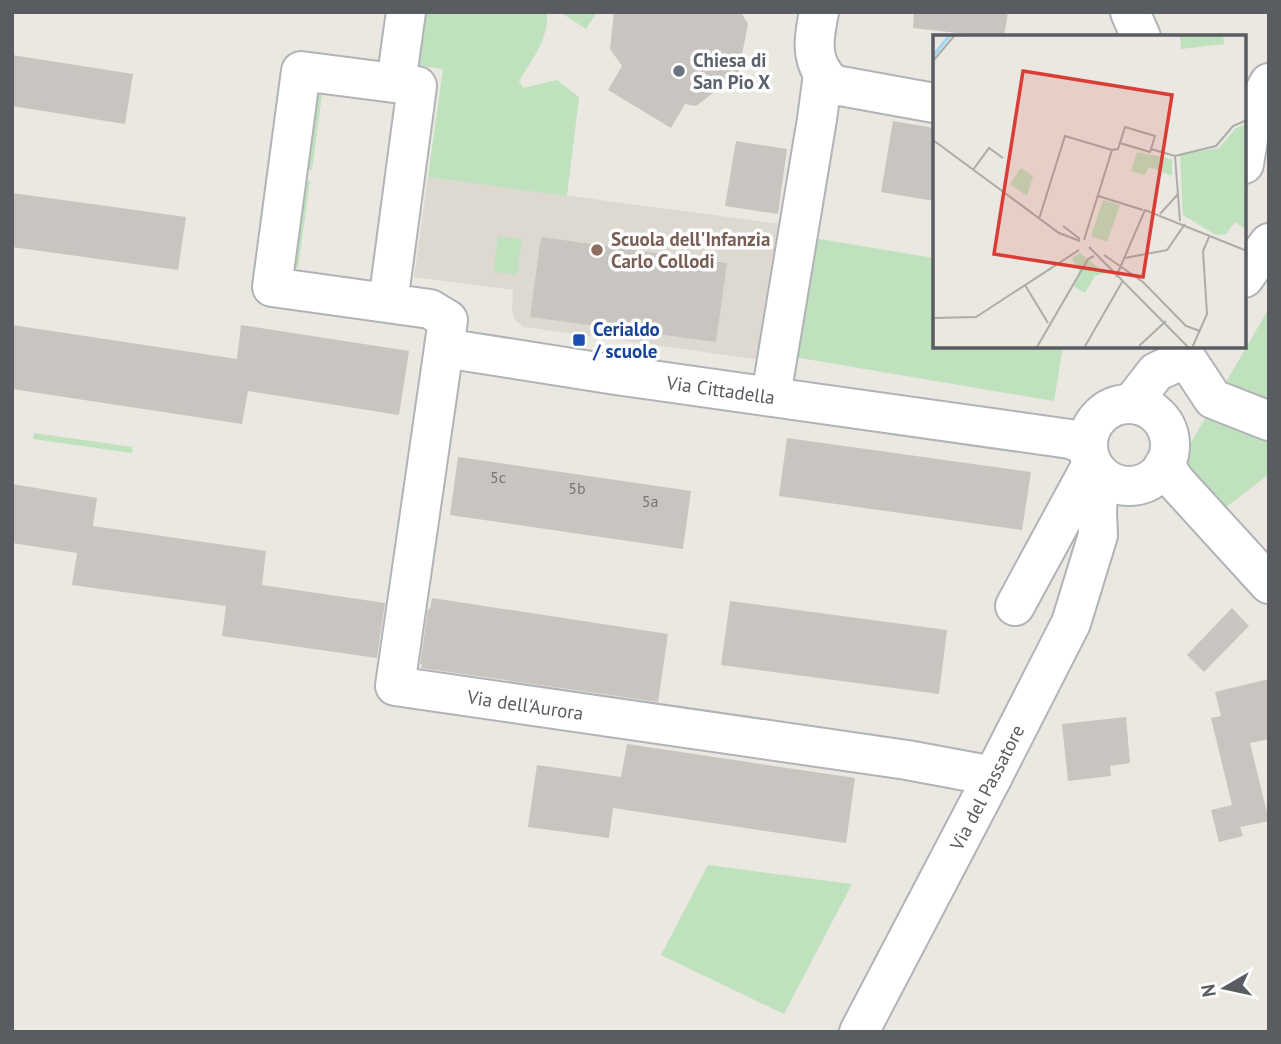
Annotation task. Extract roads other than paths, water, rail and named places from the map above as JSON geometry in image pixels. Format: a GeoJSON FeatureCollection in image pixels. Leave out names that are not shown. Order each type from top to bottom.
{"type":"FeatureCollection","features":[{"type":"Feature","properties":{"kind":"street"},"geometry":{"type":"LineString","coordinates":[[396,83],[405,12]]}},
{"type":"Feature","properties":{"kind":"street"},"geometry":{"type":"LineString","coordinates":[[819,12],[814,36],[816,57],[823,74],[835,85],[933,103]]}},
{"type":"Feature","properties":{"kind":"street"},"geometry":{"type":"LineString","coordinates":[[1130,12],[1139,35]]}},
{"type":"Feature","properties":{"kind":"street"},"geometry":{"type":"LineString","coordinates":[[388,303],[417,86],[301,71],[272,287],[430,309],[448,320],[444,348]]}},
{"type":"Feature","properties":{"kind":"street"},"geometry":{"type":"LineString","coordinates":[[771,396],[823,74]]}},
{"type":"Feature","properties":{"kind":"street"},"geometry":{"type":"LineString","coordinates":[[1251,162],[1250,127],[1269,83]]}},
{"type":"Feature","properties":{"kind":"street"},"geometry":{"type":"LineString","coordinates":[[1246,275],[1269,243]]}},
{"type":"Feature","properties":{"kind":"street","name":"Via Cittadella"},"geometry":{"type":"LineString","coordinates":[[444,348],[552,366],[1070,439],[1093,461]]}},
{"type":"Feature","properties":{"kind":"street","name":"Via dell'Aurora"},"geometry":{"type":"LineString","coordinates":[[444,348],[395,686],[907,760],[992,778]]}},
{"type":"Feature","properties":{"kind":"street"},"geometry":{"type":"LineString","coordinates":[[1132,403],[1156,372],[1190,352]]}},
{"type":"Feature","properties":{"kind":"street"},"geometry":{"type":"LineString","coordinates":[[1190,352],[1213,399],[1269,421]]}},
{"type":"Feature","properties":{"kind":"street"},"geometry":{"type":"LineString","coordinates":[[1166,426],[1180,391],[1190,352]]}},
{"type":"Feature","properties":{"kind":"street"},"geometry":{"type":"LineString","coordinates":[[1132,403],[1157,415],[1166,426],[1170,439],[1169,453],[1153,475],[1130,486],[1119,485],[1108,481],[1093,461],[1089,433],[1095,420],[1105,411],[1132,403]]}},
{"type":"Feature","properties":{"kind":"street"},"geometry":{"type":"LineString","coordinates":[[1015,606],[1093,461]]}},
{"type":"Feature","properties":{"kind":"street","name":"Via del Passatore"},"geometry":{"type":"LineString","coordinates":[[859,1032],[1071,623],[1098,535],[1093,461]]}},
{"type":"Feature","properties":{"kind":"street"},"geometry":{"type":"LineString","coordinates":[[1153,475],[1195,503],[1269,584]]}},
{"type":"Feature","properties":{"kind":"street","name":"Via del Passatore"},"geometry":{"type":"LineString","coordinates":[[1098,535],[1126,508],[1153,475]]}},
{"type":"Feature","properties":{"kind":"place","name":"Chiesa di San Pio X"},"geometry":{"type":"Point","coordinates":[679,71]}},
{"type":"Feature","properties":{"kind":"place","name":"Scuola dell'Infanzia Carlo Collodi"},"geometry":{"type":"Point","coordinates":[597,250]}},
{"type":"Feature","properties":{"kind":"place","name":"Cerialdo / scuole"},"geometry":{"type":"Point","coordinates":[579,340]}}]}
